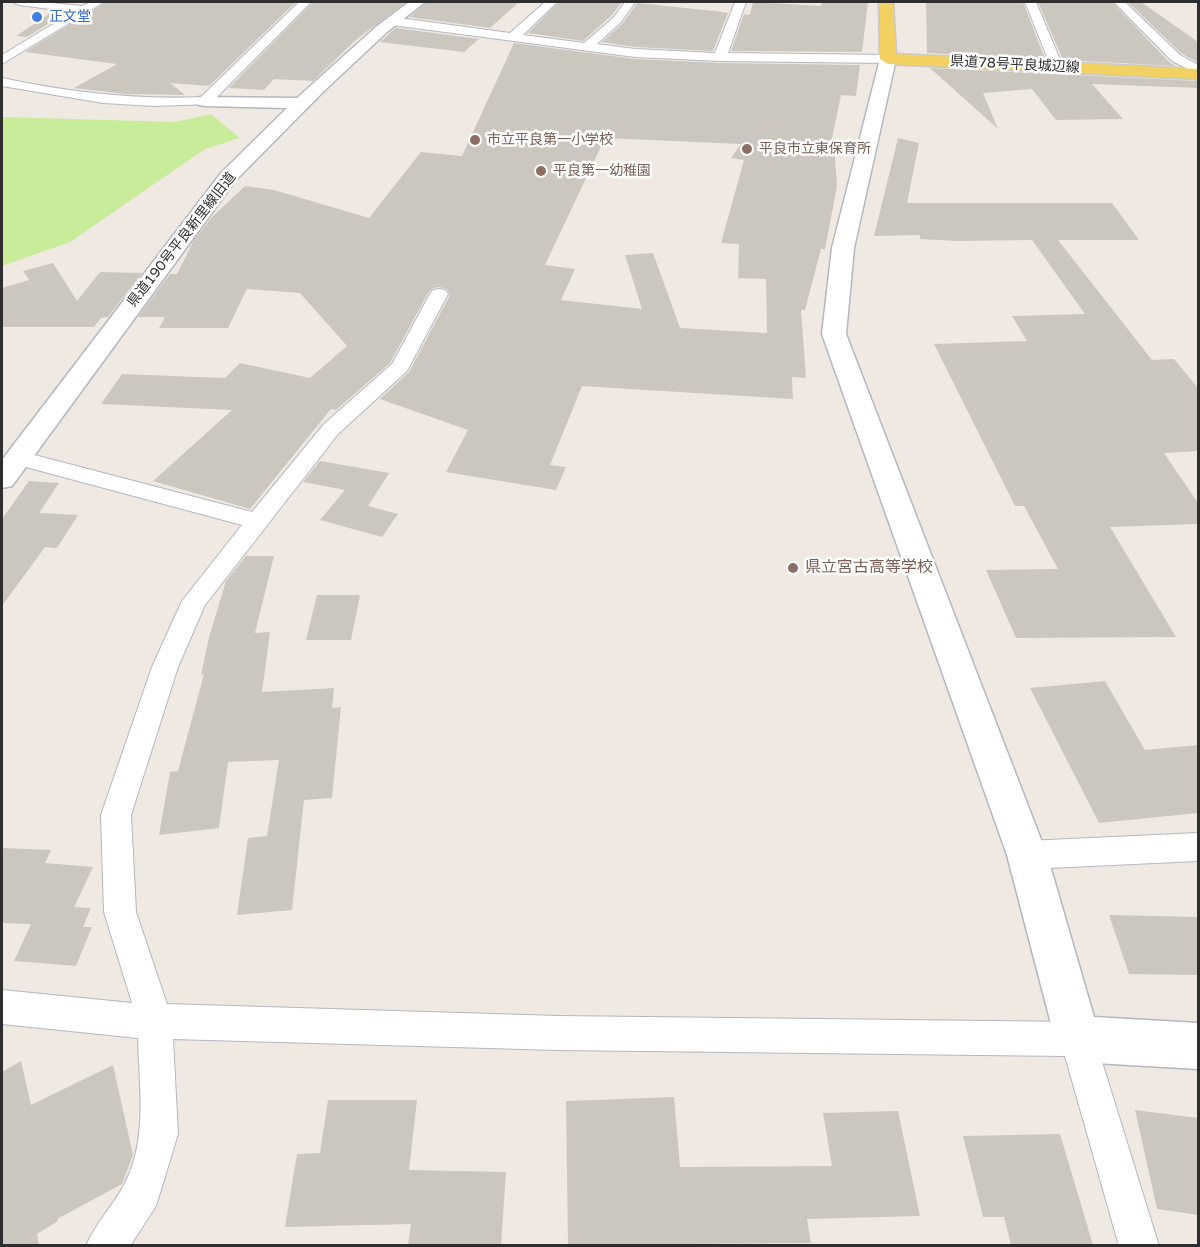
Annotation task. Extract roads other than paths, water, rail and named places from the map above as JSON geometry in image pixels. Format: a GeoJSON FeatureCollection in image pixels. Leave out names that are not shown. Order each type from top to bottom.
{"type":"FeatureCollection","features":[{"type":"Feature","properties":{"kind":"main road"},"geometry":{"type":"LineString","coordinates":[[886,2],[888,59]]}},
{"type":"Feature","properties":{"kind":"main road","name":"県道78号平良城辺線"},"geometry":{"type":"LineString","coordinates":[[888,59],[1198,72]]}},
{"type":"Feature","properties":{"kind":"street"},"geometry":{"type":"LineString","coordinates":[[19,2],[83,10]]}},
{"type":"Feature","properties":{"kind":"street"},"geometry":{"type":"LineString","coordinates":[[2,60],[98,2]]}},
{"type":"Feature","properties":{"kind":"street"},"geometry":{"type":"LineString","coordinates":[[205,101],[305,2]]}},
{"type":"Feature","properties":{"kind":"street","name":"県道190号平良新里線旧道"},"geometry":{"type":"LineString","coordinates":[[2,479],[228,177],[302,103],[392,21],[418,2]]}},
{"type":"Feature","properties":{"kind":"street"},"geometry":{"type":"LineString","coordinates":[[514,36],[550,2]]}},
{"type":"Feature","properties":{"kind":"street"},"geometry":{"type":"LineString","coordinates":[[586,47],[617,20],[630,2]]}},
{"type":"Feature","properties":{"kind":"street"},"geometry":{"type":"LineString","coordinates":[[720,57],[741,2]]}},
{"type":"Feature","properties":{"kind":"street"},"geometry":{"type":"LineString","coordinates":[[1030,2],[1057,67]]}},
{"type":"Feature","properties":{"kind":"street"},"geometry":{"type":"LineString","coordinates":[[1119,2],[1176,58],[1198,72]]}},
{"type":"Feature","properties":{"kind":"street"},"geometry":{"type":"LineString","coordinates":[[392,21],[635,53],[720,57],[888,59],[843,248],[834,334],[1026,855],[1139,1245]]}},
{"type":"Feature","properties":{"kind":"street"},"geometry":{"type":"LineString","coordinates":[[2,81],[77,97],[135,102],[302,103]]}},
{"type":"Feature","properties":{"kind":"street"},"geometry":{"type":"LineString","coordinates":[[106,1245],[142,1192],[159,1134],[155,1021],[120,912],[116,815],[165,667],[194,601],[331,429],[400,367],[438,294]]}},
{"type":"Feature","properties":{"kind":"street"},"geometry":{"type":"LineString","coordinates":[[19,458],[256,521]]}},
{"type":"Feature","properties":{"kind":"street"},"geometry":{"type":"LineString","coordinates":[[1026,855],[1198,847]]}},
{"type":"Feature","properties":{"kind":"street"},"geometry":{"type":"LineString","coordinates":[[2,1007],[155,1021],[558,1033],[1078,1039],[1198,1046]]}},
{"type":"Feature","properties":{"kind":"place","name":"正文堂"},"geometry":{"type":"Point","coordinates":[37,17]}},
{"type":"Feature","properties":{"kind":"place","name":"市立平良第一小学校"},"geometry":{"type":"Point","coordinates":[475,140]}},
{"type":"Feature","properties":{"kind":"place","name":"平良市立東保育所"},"geometry":{"type":"Point","coordinates":[747,149]}},
{"type":"Feature","properties":{"kind":"place","name":"平良第一幼稚園"},"geometry":{"type":"Point","coordinates":[541,171]}},
{"type":"Feature","properties":{"kind":"place","name":"県立宮古高等学校"},"geometry":{"type":"Point","coordinates":[793,568]}}]}
